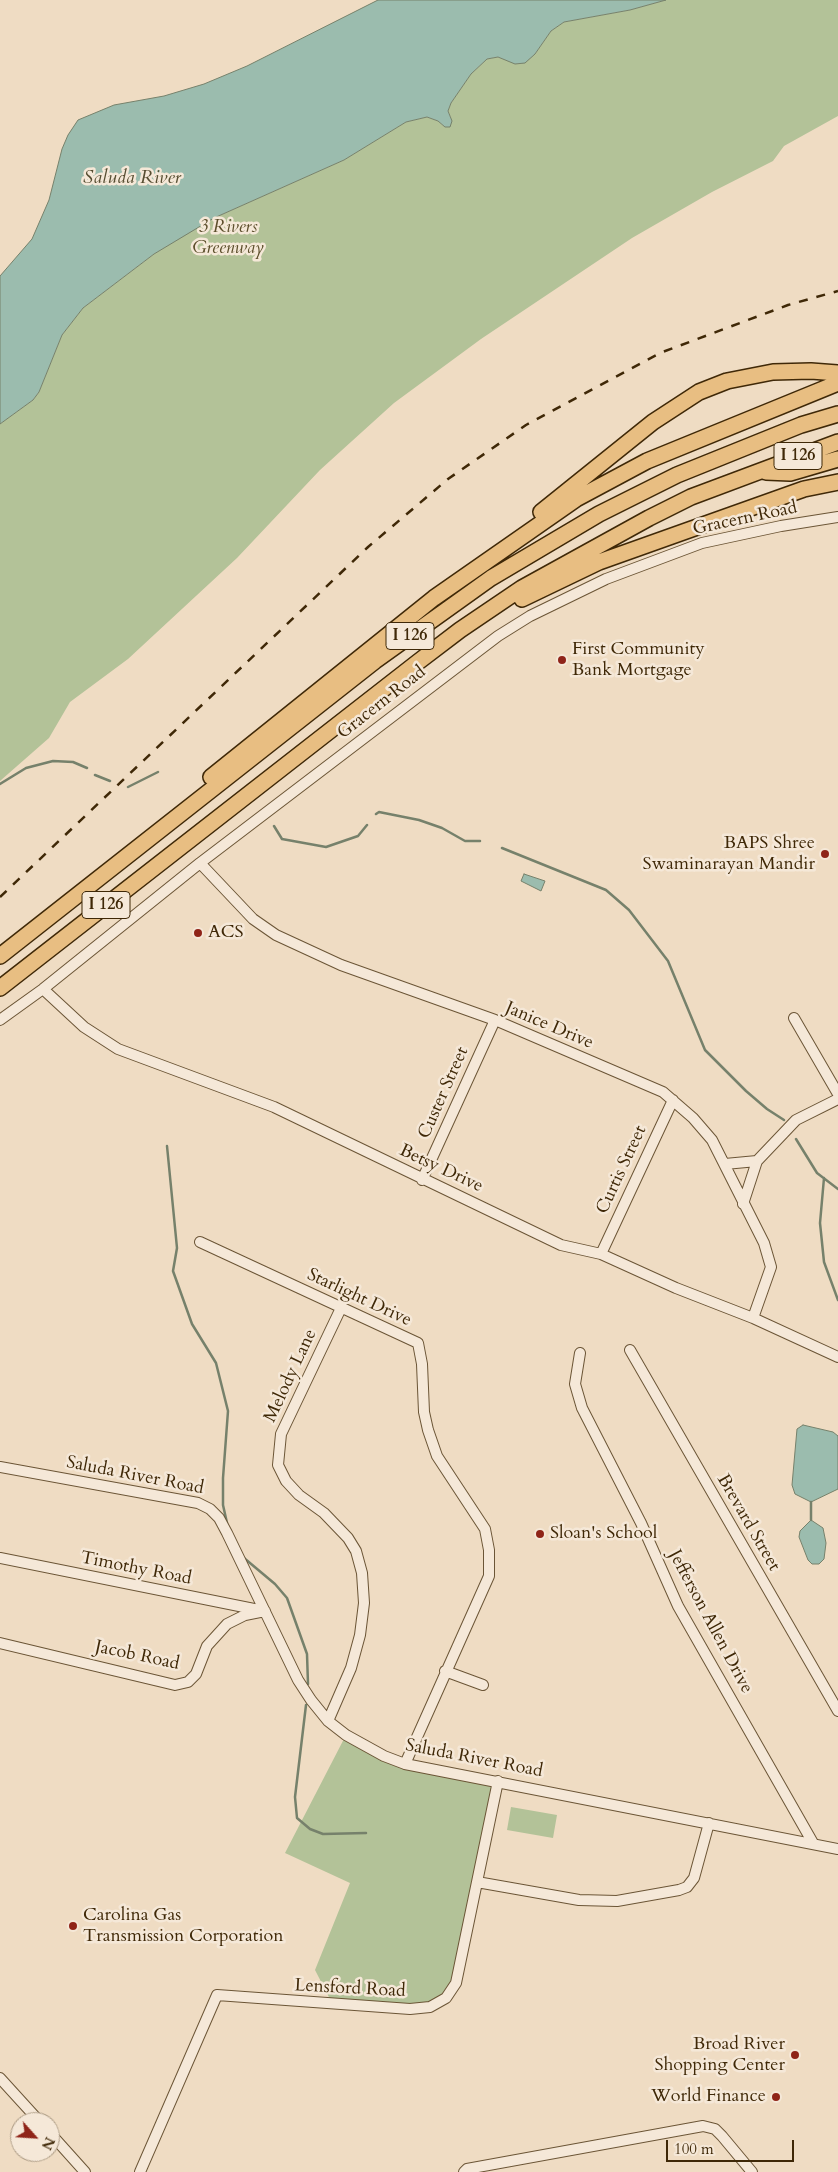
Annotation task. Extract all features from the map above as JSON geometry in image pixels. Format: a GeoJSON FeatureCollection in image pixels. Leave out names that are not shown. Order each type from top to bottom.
{"type":"FeatureCollection","features":[{"type":"Feature","properties":{"kind":"highway"},"geometry":{"type":"LineString","coordinates":[[28,935],[159,820],[647,427],[686,400],[715,386],[743,377],[773,372],[811,371],[838,373]]}},
{"type":"Feature","properties":{"kind":"highway"},"geometry":{"type":"LineString","coordinates":[[434,598],[552,515],[625,472],[690,442],[796,402],[838,383]]}},
{"type":"Feature","properties":{"kind":"highway","name":"I 126"},"geometry":{"type":"LineString","coordinates":[[0,956],[375,661],[491,578],[599,514],[677,475],[801,425],[838,414]]}},
{"type":"Feature","properties":{"kind":"highway","name":"I 126"},"geometry":{"type":"LineString","coordinates":[[0,988],[460,630],[522,588],[648,518],[692,497],[838,442]]}},
{"type":"Feature","properties":{"kind":"highway"},"geometry":{"type":"LineString","coordinates":[[759,472],[790,473],[838,458]]}},
{"type":"Feature","properties":{"kind":"highway"},"geometry":{"type":"LineString","coordinates":[[460,630],[590,566],[796,492],[838,482]]}},
{"type":"Feature","properties":{"kind":"street","name":"Gracern Road"},"geometry":{"type":"LineString","coordinates":[[0,1020],[43,989],[200,863],[476,650],[530,616],[606,579],[702,543],[781,526],[838,517]]}},
{"type":"Feature","properties":{"kind":"street","name":"Janice Drive"},"geometry":{"type":"LineString","coordinates":[[200,863],[253,919],[276,935],[341,964],[495,1020],[663,1092],[673,1100],[712,1140],[764,1243],[771,1267],[753,1318]]}},
{"type":"Feature","properties":{"kind":"street","name":"Betsy Drive"},"geometry":{"type":"LineString","coordinates":[[43,989],[84,1028],[118,1049],[274,1107],[422,1180],[505,1216],[561,1244],[601,1254],[676,1288],[753,1318],[838,1357]]}},
{"type":"Feature","properties":{"kind":"street"},"geometry":{"type":"LineString","coordinates":[[794,1018],[838,1094]]}},
{"type":"Feature","properties":{"kind":"street","name":"Custer Street"},"geometry":{"type":"LineString","coordinates":[[422,1180],[495,1020]]}},
{"type":"Feature","properties":{"kind":"street"},"geometry":{"type":"LineString","coordinates":[[743,1204],[757,1161],[796,1120],[838,1099]]}},
{"type":"Feature","properties":{"kind":"street","name":"Curtis Street"},"geometry":{"type":"LineString","coordinates":[[601,1254],[673,1100]]}},
{"type":"Feature","properties":{"kind":"street"},"geometry":{"type":"LineString","coordinates":[[725,1164],[757,1161]]}},
{"type":"Feature","properties":{"kind":"street","name":"Starlight Drive"},"geometry":{"type":"LineString","coordinates":[[200,1242],[418,1343],[422,1364],[424,1412],[437,1456],[485,1529],[489,1550],[489,1576],[405,1764]]}},
{"type":"Feature","properties":{"kind":"street","name":"Melody Lane"},"geometry":{"type":"LineString","coordinates":[[328,1721],[351,1668],[360,1635],[364,1603],[362,1573],[356,1551],[348,1538],[324,1513],[299,1495],[286,1481],[278,1464],[281,1434],[341,1308]]}},
{"type":"Feature","properties":{"kind":"street","name":"Brevard Street"},"geometry":{"type":"LineString","coordinates":[[630,1350],[838,1711]]}},
{"type":"Feature","properties":{"kind":"street","name":"Jefferson Allen Drive"},"geometry":{"type":"LineString","coordinates":[[580,1353],[575,1384],[582,1408],[642,1523],[678,1606],[813,1843]]}},
{"type":"Feature","properties":{"kind":"street","name":"Saluda River Road"},"geometry":{"type":"LineString","coordinates":[[0,1467],[198,1503],[210,1509],[219,1518],[227,1533],[298,1680],[328,1721],[365,1747],[405,1764],[838,1849]]}},
{"type":"Feature","properties":{"kind":"street","name":"Timothy Road"},"geometry":{"type":"LineString","coordinates":[[0,1558],[265,1611]]}},
{"type":"Feature","properties":{"kind":"street","name":"Jacob Road"},"geometry":{"type":"LineString","coordinates":[[0,1643],[175,1685],[188,1682],[196,1674],[207,1646],[227,1624],[245,1615],[265,1611]]}},
{"type":"Feature","properties":{"kind":"street"},"geometry":{"type":"LineString","coordinates":[[445,1671],[483,1684]]}},
{"type":"Feature","properties":{"kind":"street","name":"Lensford Road"},"geometry":{"type":"LineString","coordinates":[[140,2172],[218,1995],[410,2009],[430,2007],[446,1998],[456,1982],[498,1781]]}},
{"type":"Feature","properties":{"kind":"street"},"geometry":{"type":"LineString","coordinates":[[477,1882],[578,1900],[617,1901],[679,1890],[687,1887],[694,1878],[709,1823]]}},
{"type":"Feature","properties":{"kind":"street"},"geometry":{"type":"LineString","coordinates":[[0,2078],[31,2112]]}},
{"type":"Feature","properties":{"kind":"street"},"geometry":{"type":"LineString","coordinates":[[464,2172],[467,2168],[703,2126],[714,2129],[722,2136],[752,2172]]}},
{"type":"Feature","properties":{"kind":"street"},"geometry":{"type":"LineString","coordinates":[[60,2144],[85,2172]]}},
{"type":"Feature","properties":{"kind":"green space","name":"3 Rivers Greenway"},"geometry":{"type":"Polygon","coordinates":[[[666,0],[838,0],[838,116],[784,146],[773,161],[712,192],[632,238],[481,339],[394,403],[320,470],[237,558],[128,659],[70,702],[49,738],[0,781],[0,424],[33,400],[39,392],[62,335],[83,308],[154,254],[185,234],[214,218],[344,160],[406,122],[427,117],[438,121],[445,127],[451,118],[448,111],[451,103],[471,74],[487,59],[498,57],[520,64],[535,54],[551,31],[564,22],[630,10],[666,0]]]}},
{"type":"Feature","properties":{"kind":"green space"},"geometry":{"type":"Polygon","coordinates":[[[346,1735],[384,1756],[498,1781],[456,1983],[431,2007],[332,2003],[315,1970],[350,1883],[285,1853],[346,1735]]]}},
{"type":"Feature","properties":{"kind":"green space"},"geometry":{"type":"Polygon","coordinates":[[[511,1807],[557,1815],[553,1838],[507,1830],[511,1807]]]}},
{"type":"Feature","properties":{"kind":"water","name":"Saluda River"},"geometry":{"type":"Polygon","coordinates":[[[378,0],[666,0],[630,10],[564,22],[551,31],[535,54],[525,63],[515,64],[498,57],[487,59],[471,74],[451,103],[448,111],[452,121],[450,127],[445,127],[438,121],[427,117],[406,122],[344,160],[214,218],[154,254],[83,308],[62,335],[39,392],[33,400],[0,424],[0,276],[32,239],[49,200],[62,149],[68,135],[78,120],[114,105],[164,96],[204,84],[247,66],[378,0]]]}},
{"type":"Feature","properties":{"kind":"water"},"geometry":{"type":"Polygon","coordinates":[[[524,874],[545,881],[541,891],[521,881],[524,874]]]}},
{"type":"Feature","properties":{"kind":"water"},"geometry":{"type":"Polygon","coordinates":[[[803,1425],[833,1432],[838,1436],[838,1489],[811,1502],[795,1494],[792,1485],[797,1429],[803,1425]]]}},
{"type":"Feature","properties":{"kind":"water"},"geometry":{"type":"Polygon","coordinates":[[[811,1520],[823,1528],[826,1543],[824,1559],[819,1564],[812,1564],[808,1560],[799,1537],[800,1531],[811,1520]]]}},
{"type":"Feature","properties":{"kind":"waterway"},"geometry":{"type":"LineString","coordinates":[[0,784],[26,768],[53,761],[73,762],[87,768]]}},
{"type":"Feature","properties":{"kind":"waterway"},"geometry":{"type":"LineString","coordinates":[[128,787],[158,772]]}},
{"type":"Feature","properties":{"kind":"waterway"},"geometry":{"type":"LineString","coordinates":[[95,775],[110,781]]}},
{"type":"Feature","properties":{"kind":"waterway"},"geometry":{"type":"LineString","coordinates":[[376,814],[379,812],[419,820],[442,828],[465,841],[480,841]]}},
{"type":"Feature","properties":{"kind":"waterway"},"geometry":{"type":"LineString","coordinates":[[274,826],[282,839],[326,847],[358,836],[367,825]]}},
{"type":"Feature","properties":{"kind":"waterway"},"geometry":{"type":"LineString","coordinates":[[502,848],[606,890],[629,910],[668,961],[705,1050],[746,1091],[767,1109],[784,1120]]}},
{"type":"Feature","properties":{"kind":"waterway"},"geometry":{"type":"LineString","coordinates":[[796,1139],[817,1173],[838,1189]]}},
{"type":"Feature","properties":{"kind":"waterway"},"geometry":{"type":"LineString","coordinates":[[167,1146],[177,1248],[173,1271],[192,1324],[216,1363],[228,1411],[223,1478],[223,1505],[227,1523]]}},
{"type":"Feature","properties":{"kind":"waterway"},"geometry":{"type":"LineString","coordinates":[[824,1178],[820,1223],[824,1262],[838,1300]]}},
{"type":"Feature","properties":{"kind":"waterway"},"geometry":{"type":"LineString","coordinates":[[811,1502],[811,1520]]}},
{"type":"Feature","properties":{"kind":"waterway"},"geometry":{"type":"LineString","coordinates":[[244,1558],[275,1584],[287,1598],[307,1654],[308,1684]]}},
{"type":"Feature","properties":{"kind":"waterway"},"geometry":{"type":"LineString","coordinates":[[306,1705],[295,1797],[297,1818],[310,1829],[323,1834],[366,1833]]}},
{"type":"Feature","properties":{"kind":"railway"},"geometry":{"type":"LineString","coordinates":[[0,897],[368,547],[448,479],[526,425],[660,353],[788,305],[838,291]]}},
{"type":"Feature","properties":{"kind":"place","name":"First Community Bank Mortgage"},"geometry":{"type":"Point","coordinates":[562,660]}},
{"type":"Feature","properties":{"kind":"place","name":"BAPS Shree Swaminarayan Mandir"},"geometry":{"type":"Point","coordinates":[825,854]}},
{"type":"Feature","properties":{"kind":"place","name":"ACS"},"geometry":{"type":"Point","coordinates":[198,933]}},
{"type":"Feature","properties":{"kind":"place","name":"Sloan's School"},"geometry":{"type":"Point","coordinates":[540,1534]}},
{"type":"Feature","properties":{"kind":"place","name":"Carolina Gas Transmission Corporation"},"geometry":{"type":"Point","coordinates":[73,1926]}},
{"type":"Feature","properties":{"kind":"place","name":"Broad River Shopping Center"},"geometry":{"type":"Point","coordinates":[795,2055]}},
{"type":"Feature","properties":{"kind":"place","name":"World Finance"},"geometry":{"type":"Point","coordinates":[776,2097]}}]}
